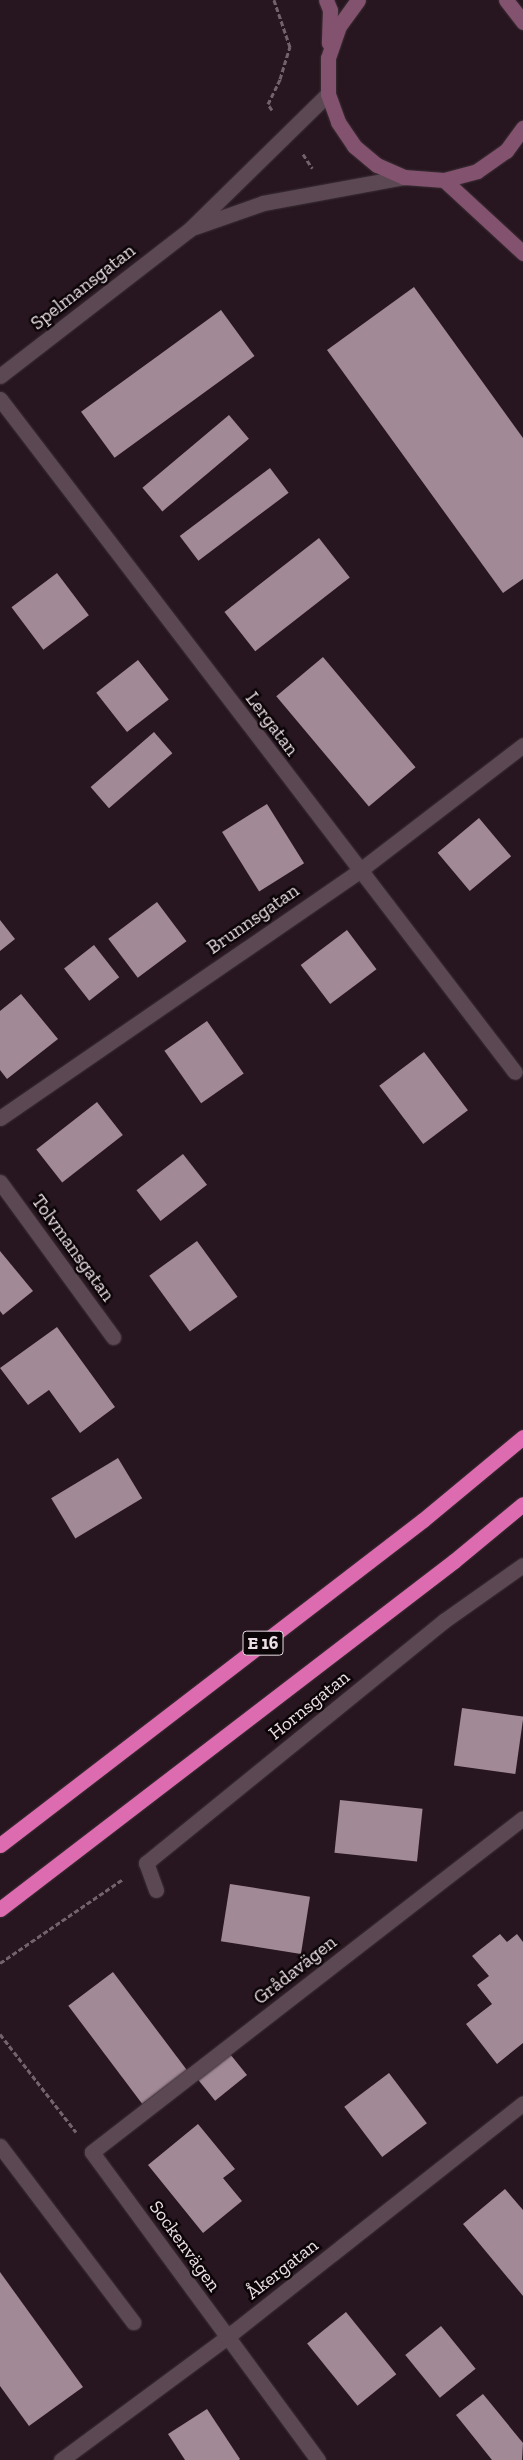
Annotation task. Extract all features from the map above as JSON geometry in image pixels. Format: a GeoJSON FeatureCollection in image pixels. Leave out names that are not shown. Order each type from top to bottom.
{"type":"FeatureCollection","features":[{"type":"Feature","properties":{"kind":"highway","name":"E 16"},"geometry":{"type":"LineString","coordinates":[[0,1845],[423,1520],[523,1437]]}},
{"type":"Feature","properties":{"kind":"highway","name":"E 16"},"geometry":{"type":"LineString","coordinates":[[0,1909],[454,1561],[523,1504]]}},
{"type":"Feature","properties":{"kind":"street"},"geometry":{"type":"LineString","coordinates":[[326,0],[330,10],[328,94],[338,122],[354,146],[377,165],[404,177],[444,180],[477,171],[506,151],[523,128]]}},
{"type":"Feature","properties":{"kind":"street"},"geometry":{"type":"LineString","coordinates":[[328,58],[339,26],[358,0]]}},
{"type":"Feature","properties":{"kind":"street"},"geometry":{"type":"LineString","coordinates":[[506,0],[523,22]]}},
{"type":"Feature","properties":{"kind":"street","name":"Spelmansgatan"},"geometry":{"type":"LineString","coordinates":[[0,376],[190,229],[328,94]]}},
{"type":"Feature","properties":{"kind":"street","name":"Spelmansgatan"},"geometry":{"type":"LineString","coordinates":[[190,229],[263,203],[404,177]]}},
{"type":"Feature","properties":{"kind":"street"},"geometry":{"type":"LineString","coordinates":[[444,180],[523,253]]}},
{"type":"Feature","properties":{"kind":"street","name":"Lergatan"},"geometry":{"type":"LineString","coordinates":[[0,400],[359,871],[515,1072]]}},
{"type":"Feature","properties":{"kind":"street","name":"Brunnsgatan"},"geometry":{"type":"LineString","coordinates":[[0,1118],[359,871],[523,745]]}},
{"type":"Feature","properties":{"kind":"street","name":"Tolvmansgatan"},"geometry":{"type":"LineString","coordinates":[[0,1182],[114,1337]]}},
{"type":"Feature","properties":{"kind":"street","name":"Hornsgatan"},"geometry":{"type":"LineString","coordinates":[[146,1863],[445,1620],[523,1565]]}},
{"type":"Feature","properties":{"kind":"street","name":"Grådavägen"},"geometry":{"type":"LineString","coordinates":[[92,2152],[523,1818]]}},
{"type":"Feature","properties":{"kind":"street"},"geometry":{"type":"LineString","coordinates":[[146,1863],[156,1890]]}},
{"type":"Feature","properties":{"kind":"street","name":"Åkergatan"},"geometry":{"type":"LineString","coordinates":[[60,2460],[227,2337],[523,2103]]}},
{"type":"Feature","properties":{"kind":"street"},"geometry":{"type":"LineString","coordinates":[[0,2146],[132,2322]]}},
{"type":"Feature","properties":{"kind":"street","name":"Sockenvägen"},"geometry":{"type":"LineString","coordinates":[[92,2152],[318,2460]]}},
{"type":"Feature","properties":{"kind":"path"},"geometry":{"type":"LineString","coordinates":[[280,0],[275,2],[290,46],[280,79],[268,104],[328,190]]}},
{"type":"Feature","properties":{"kind":"path"},"geometry":{"type":"LineString","coordinates":[[0,1963],[146,1863]]}},
{"type":"Feature","properties":{"kind":"path"},"geometry":{"type":"LineString","coordinates":[[0,2034],[92,2152]]}},
{"type":"Feature","properties":{"kind":"building"},"geometry":{"type":"Polygon","coordinates":[[[414,287],[523,438],[523,579],[503,593],[327,350],[414,287]]]}},
{"type":"Feature","properties":{"kind":"building"},"geometry":{"type":"Polygon","coordinates":[[[221,310],[255,356],[115,458],[81,412],[221,310]]]}},
{"type":"Feature","properties":{"kind":"building"},"geometry":{"type":"Polygon","coordinates":[[[229,415],[249,439],[162,511],[142,488],[229,415]]]}},
{"type":"Feature","properties":{"kind":"building"},"geometry":{"type":"Polygon","coordinates":[[[270,468],[289,493],[198,561],[180,536],[270,468]]]}},
{"type":"Feature","properties":{"kind":"building"},"geometry":{"type":"Polygon","coordinates":[[[319,538],[350,577],[255,651],[224,612],[319,538]]]}},
{"type":"Feature","properties":{"kind":"building"},"geometry":{"type":"Polygon","coordinates":[[[57,573],[89,615],[43,650],[11,607],[57,573]]]}},
{"type":"Feature","properties":{"kind":"building"},"geometry":{"type":"Polygon","coordinates":[[[323,657],[416,767],[369,807],[276,696],[323,657]]]}},
{"type":"Feature","properties":{"kind":"building"},"geometry":{"type":"Polygon","coordinates":[[[138,660],[169,699],[127,732],[96,693],[138,660]]]}},
{"type":"Feature","properties":{"kind":"building"},"geometry":{"type":"Polygon","coordinates":[[[154,732],[172,753],[109,808],[91,787],[154,732]]]}},
{"type":"Feature","properties":{"kind":"building"},"geometry":{"type":"Polygon","coordinates":[[[267,804],[304,863],[259,891],[222,832],[267,804]]]}},
{"type":"Feature","properties":{"kind":"building"},"geometry":{"type":"Polygon","coordinates":[[[479,818],[511,856],[470,891],[438,853],[479,818]]]}},
{"type":"Feature","properties":{"kind":"building"},"geometry":{"type":"Polygon","coordinates":[[[157,902],[186,941],[138,978],[108,939],[157,902]]]}},
{"type":"Feature","properties":{"kind":"building"},"geometry":{"type":"Polygon","coordinates":[[[0,920],[15,939],[0,951],[0,920]]]}},
{"type":"Feature","properties":{"kind":"building"},"geometry":{"type":"Polygon","coordinates":[[[347,930],[376,969],[330,1004],[301,965],[347,930]]]}},
{"type":"Feature","properties":{"kind":"building"},"geometry":{"type":"Polygon","coordinates":[[[94,945],[119,977],[89,1001],[64,968],[94,945]]]}},
{"type":"Feature","properties":{"kind":"building"},"geometry":{"type":"Polygon","coordinates":[[[21,994],[58,1039],[7,1079],[0,1070],[0,1011],[21,994]]]}},
{"type":"Feature","properties":{"kind":"building"},"geometry":{"type":"Polygon","coordinates":[[[207,1021],[244,1073],[201,1103],[164,1051],[207,1021]]]}},
{"type":"Feature","properties":{"kind":"building"},"geometry":{"type":"Polygon","coordinates":[[[424,1052],[468,1110],[423,1144],[379,1086],[424,1052]]]}},
{"type":"Feature","properties":{"kind":"building"},"geometry":{"type":"Polygon","coordinates":[[[97,1102],[123,1135],[62,1183],[36,1149],[97,1102]]]}},
{"type":"Feature","properties":{"kind":"building"},"geometry":{"type":"Polygon","coordinates":[[[183,1154],[207,1185],[161,1221],[137,1190],[183,1154]]]}},
{"type":"Feature","properties":{"kind":"building"},"geometry":{"type":"Polygon","coordinates":[[[197,1241],[238,1297],[190,1332],[149,1276],[197,1241]]]}},
{"type":"Feature","properties":{"kind":"building"},"geometry":{"type":"Polygon","coordinates":[[[0,1251],[33,1291],[3,1315],[0,1311],[0,1251]]]}},
{"type":"Feature","properties":{"kind":"building"},"geometry":{"type":"Polygon","coordinates":[[[57,1327],[115,1407],[80,1433],[49,1390],[28,1405],[0,1368],[57,1327]]]}},
{"type":"Feature","properties":{"kind":"building"},"geometry":{"type":"Polygon","coordinates":[[[118,1458],[142,1498],[75,1538],[51,1498],[118,1458]]]}},
{"type":"Feature","properties":{"kind":"building"},"geometry":{"type":"Polygon","coordinates":[[[462,1708],[523,1717],[515,1774],[454,1765],[462,1708]]]}},
{"type":"Feature","properties":{"kind":"building"},"geometry":{"type":"Polygon","coordinates":[[[340,1800],[423,1809],[417,1861],[334,1853],[340,1800]]]}},
{"type":"Feature","properties":{"kind":"building"},"geometry":{"type":"Polygon","coordinates":[[[230,1884],[310,1897],[301,1954],[221,1941],[230,1884]]]}},
{"type":"Feature","properties":{"kind":"building"},"geometry":{"type":"Polygon","coordinates":[[[500,1934],[507,1942],[517,1934],[523,1942],[523,2043],[497,2064],[466,2024],[492,2004],[477,1985],[489,1976],[472,1956],[500,1934]]]}},
{"type":"Feature","properties":{"kind":"building"},"geometry":{"type":"Polygon","coordinates":[[[113,1972],[187,2070],[142,2104],[68,2006],[113,1972]]]}},
{"type":"Feature","properties":{"kind":"building"},"geometry":{"type":"Polygon","coordinates":[[[230,2054],[247,2075],[215,2101],[198,2080],[230,2054]]]}},
{"type":"Feature","properties":{"kind":"building"},"geometry":{"type":"Polygon","coordinates":[[[389,2073],[427,2123],[382,2157],[344,2107],[389,2073]]]}},
{"type":"Feature","properties":{"kind":"building"},"geometry":{"type":"Polygon","coordinates":[[[198,2124],[235,2169],[223,2178],[242,2201],[203,2233],[148,2165],[198,2124]]]}},
{"type":"Feature","properties":{"kind":"building"},"geometry":{"type":"Polygon","coordinates":[[[505,2189],[523,2210],[523,2296],[463,2224],[505,2189]]]}},
{"type":"Feature","properties":{"kind":"building"},"geometry":{"type":"Polygon","coordinates":[[[0,2272],[83,2387],[29,2426],[0,2386],[0,2272]]]}},
{"type":"Feature","properties":{"kind":"building"},"geometry":{"type":"Polygon","coordinates":[[[346,2312],[396,2374],[357,2406],[307,2343],[346,2312]]]}},
{"type":"Feature","properties":{"kind":"building"},"geometry":{"type":"Polygon","coordinates":[[[441,2326],[476,2369],[440,2398],[405,2355],[441,2326]]]}},
{"type":"Feature","properties":{"kind":"building"},"geometry":{"type":"Polygon","coordinates":[[[483,2394],[523,2443],[522,2460],[492,2460],[456,2415],[483,2394]]]}},
{"type":"Feature","properties":{"kind":"building"},"geometry":{"type":"Polygon","coordinates":[[[207,2409],[239,2460],[185,2460],[168,2434],[207,2409]]]}}]}
